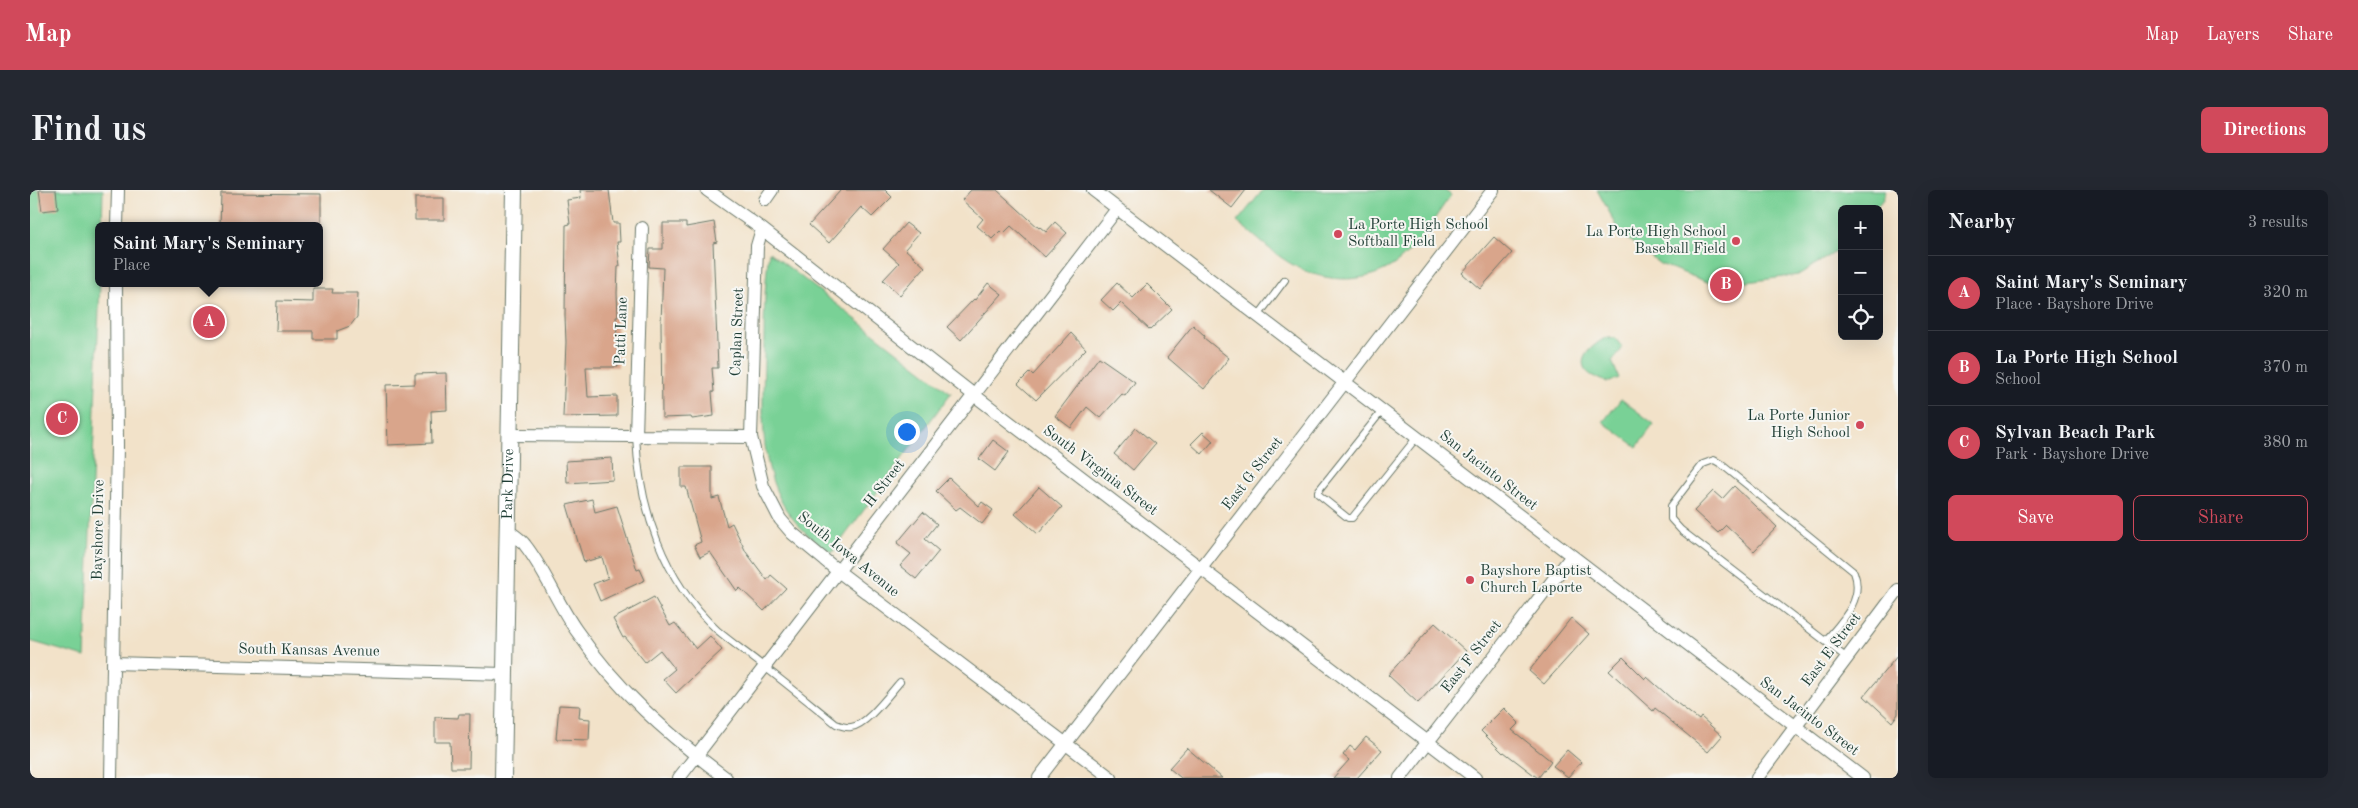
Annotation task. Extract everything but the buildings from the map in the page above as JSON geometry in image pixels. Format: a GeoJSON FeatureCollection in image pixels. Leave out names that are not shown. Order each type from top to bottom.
{"type":"FeatureCollection","features":[{"type":"Feature","properties":{"kind":"street"},"geometry":{"type":"LineString","coordinates":[[117,222],[118,190]]}},
{"type":"Feature","properties":{"kind":"street","name":"Park Drive"},"geometry":{"type":"LineString","coordinates":[[503,778],[514,190]]}},
{"type":"Feature","properties":{"kind":"street","name":"South Virginia Street"},"geometry":{"type":"LineString","coordinates":[[707,190],[762,229],[974,395],[1475,778]]}},
{"type":"Feature","properties":{"kind":"street","name":"San Jacinto Street"},"geometry":{"type":"LineString","coordinates":[[1092,190],[1345,381],[1571,557],[1797,726],[1863,778]]}},
{"type":"Feature","properties":{"kind":"street","name":"East G Street"},"geometry":{"type":"LineString","coordinates":[[1039,778],[1493,190]]}},
{"type":"Feature","properties":{"kind":"street","name":"H Street"},"geometry":{"type":"LineString","coordinates":[[679,778],[1117,209]]}},
{"type":"Feature","properties":{"kind":"street","name":"Patti Lane"},"geometry":{"type":"LineString","coordinates":[[636,436],[642,228]]}},
{"type":"Feature","properties":{"kind":"street","name":"Caplan Street"},"geometry":{"type":"LineString","coordinates":[[751,437],[757,246],[762,229]]}},
{"type":"Feature","properties":{"kind":"street","name":"Bayshore Drive"},"geometry":{"type":"LineString","coordinates":[[111,778],[117,446],[116,287]]}},
{"type":"Feature","properties":{"kind":"street"},"geometry":{"type":"LineString","coordinates":[[510,435],[751,437]]}},
{"type":"Feature","properties":{"kind":"street","name":"South Iowa Avenue"},"geometry":{"type":"LineString","coordinates":[[751,437],[762,486],[780,519],[792,533],[838,571],[1111,778]]}},
{"type":"Feature","properties":{"kind":"street"},"geometry":{"type":"LineString","coordinates":[[508,530],[525,544],[575,629],[632,700],[696,756],[726,778]]}},
{"type":"Feature","properties":{"kind":"street","name":"East F Street"},"geometry":{"type":"LineString","coordinates":[[1400,778],[1571,557]]}},
{"type":"Feature","properties":{"kind":"street","name":"East E Street"},"geometry":{"type":"LineString","coordinates":[[1757,778],[1898,590]]}},
{"type":"Feature","properties":{"kind":"street","name":"South Kansas Avenue"},"geometry":{"type":"LineString","coordinates":[[113,663],[504,674]]}},
{"type":"Feature","properties":{"kind":"lane"},"geometry":{"type":"LineString","coordinates":[[1258,316],[1285,280]]}},
{"type":"Feature","properties":{"kind":"lane"},"geometry":{"type":"LineString","coordinates":[[1382,410],[1318,490],[1318,494],[1348,518],[1352,518],[1417,437]]}},
{"type":"Feature","properties":{"kind":"lane"},"geometry":{"type":"LineString","coordinates":[[636,436],[637,461],[655,538],[671,571],[690,600],[717,630],[836,724],[844,727],[853,728],[865,720],[900,682]]}},
{"type":"Feature","properties":{"kind":"lane"},"geometry":{"type":"LineString","coordinates":[[1825,641],[1852,607],[1857,580],[1854,572],[1721,464],[1714,460],[1703,464],[1671,506],[1670,519],[1680,530],[1847,658]]}},
{"type":"Feature","properties":{"kind":"green space"},"geometry":{"type":"Polygon","coordinates":[[[30,190],[103,190],[102,222],[95,222],[95,287],[100,287],[85,657],[30,641],[30,190]]]}},
{"type":"Feature","properties":{"kind":"green space","name":"La Porte High School Softball Field"},"geometry":{"type":"Polygon","coordinates":[[[1263,190],[1444,190],[1451,195],[1420,238],[1399,261],[1388,269],[1375,274],[1348,279],[1321,276],[1307,272],[1287,262],[1237,222],[1263,190]]]}},
{"type":"Feature","properties":{"kind":"green space","name":"La Porte High School Baseball Field"},"geometry":{"type":"Polygon","coordinates":[[[1597,190],[1886,190],[1878,205],[1838,205],[1838,250],[1798,275],[1718,286],[1660,264],[1622,235],[1597,190]]]}},
{"type":"Feature","properties":{"kind":"green space"},"geometry":{"type":"Polygon","coordinates":[[[769,252],[951,393],[832,553],[806,533],[785,508],[776,491],[766,454],[763,397],[766,279],[769,252]]]}},
{"type":"Feature","properties":{"kind":"green space"},"geometry":{"type":"Polygon","coordinates":[[[1607,337],[1615,338],[1622,347],[1612,361],[1619,378],[1610,382],[1602,381],[1591,375],[1585,370],[1583,364],[1591,348],[1607,337]]]}},
{"type":"Feature","properties":{"kind":"green space"},"geometry":{"type":"Polygon","coordinates":[[[1621,399],[1654,424],[1637,447],[1603,422],[1621,399]]]}},
{"type":"Feature","properties":{"kind":"place","name":"La Porte High School Softball Field"},"geometry":{"type":"Point","coordinates":[1338,234]}},
{"type":"Feature","properties":{"kind":"place","name":"La Porte High School Baseball Field"},"geometry":{"type":"Point","coordinates":[1736,241]}},
{"type":"Feature","properties":{"kind":"place","name":"La Porte High School"},"geometry":{"type":"Point","coordinates":[1726,285]}},
{"type":"Feature","properties":{"kind":"place","name":"Saint Mary's Seminary"},"geometry":{"type":"Point","coordinates":[209,322]}},
{"type":"Feature","properties":{"kind":"place","name":"Sylvan Beach Park"},"geometry":{"type":"Point","coordinates":[62,419]}},
{"type":"Feature","properties":{"kind":"place","name":"La Porte Junior High School"},"geometry":{"type":"Point","coordinates":[1860,425]}},
{"type":"Feature","properties":{"kind":"place","name":"Bayshore Baptist Church Laporte"},"geometry":{"type":"Point","coordinates":[1470,580]}}]}
